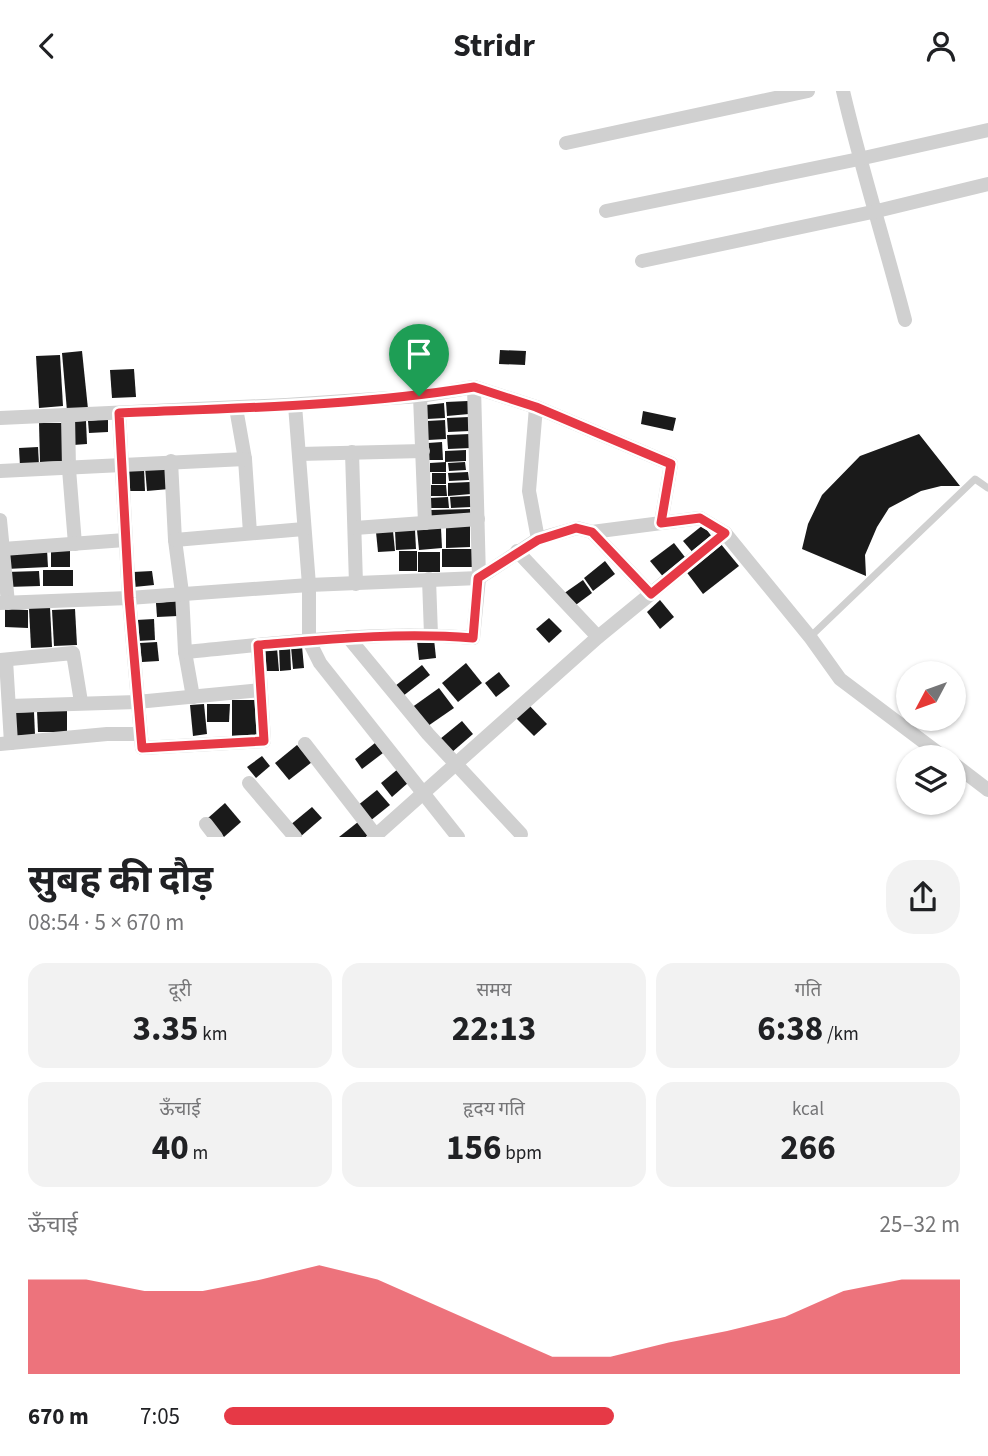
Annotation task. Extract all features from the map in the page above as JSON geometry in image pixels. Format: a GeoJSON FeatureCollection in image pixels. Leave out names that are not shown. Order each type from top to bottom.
{"type":"FeatureCollection","features":[{"type":"Feature","properties":{"kind":"street"},"geometry":{"type":"LineString","coordinates":[[566,143],[808,91]]}},
{"type":"Feature","properties":{"kind":"street"},"geometry":{"type":"LineString","coordinates":[[843,91],[859,159],[877,211],[905,320]]}},
{"type":"Feature","properties":{"kind":"street"},"geometry":{"type":"LineString","coordinates":[[606,211],[988,130]]}},
{"type":"Feature","properties":{"kind":"street"},"geometry":{"type":"LineString","coordinates":[[642,261],[877,211],[988,184]]}},
{"type":"Feature","properties":{"kind":"street"},"geometry":{"type":"LineString","coordinates":[[185,652],[348,637],[431,635],[473,638],[478,578],[474,387]]}},
{"type":"Feature","properties":{"kind":"street"},"geometry":{"type":"LineString","coordinates":[[0,418],[295,405],[419,396],[474,387],[536,407],[671,464],[661,523]]}},
{"type":"Feature","properties":{"kind":"street"},"geometry":{"type":"LineString","coordinates":[[419,396],[425,523]]}},
{"type":"Feature","properties":{"kind":"street"},"geometry":{"type":"LineString","coordinates":[[295,405],[309,585],[309,641],[320,663],[458,837]]}},
{"type":"Feature","properties":{"kind":"street"},"geometry":{"type":"LineString","coordinates":[[536,407],[529,491],[538,540]]}},
{"type":"Feature","properties":{"kind":"street"},"geometry":{"type":"LineString","coordinates":[[236,408],[245,459],[250,533]]}},
{"type":"Feature","properties":{"kind":"street"},"geometry":{"type":"LineString","coordinates":[[119,413],[125,540],[142,748],[264,741],[258,645]]}},
{"type":"Feature","properties":{"kind":"street"},"geometry":{"type":"LineString","coordinates":[[68,415],[75,544]]}},
{"type":"Feature","properties":{"kind":"street"},"geometry":{"type":"LineString","coordinates":[[299,454],[423,451]]}},
{"type":"Feature","properties":{"kind":"street"},"geometry":{"type":"LineString","coordinates":[[352,452],[356,584]]}},
{"type":"Feature","properties":{"kind":"street"},"geometry":{"type":"LineString","coordinates":[[0,471],[245,459]]}},
{"type":"Feature","properties":{"kind":"street"},"geometry":{"type":"LineString","coordinates":[[171,461],[185,652],[193,697]]}},
{"type":"Feature","properties":{"kind":"street"},"geometry":{"type":"LineString","coordinates":[[0,520],[4,549],[4,603],[478,578],[538,540],[576,528],[592,532],[700,518],[725,533],[810,637],[840,679],[928,745]]}},
{"type":"Feature","properties":{"kind":"street"},"geometry":{"type":"LineString","coordinates":[[355,528],[478,519]]}},
{"type":"Feature","properties":{"kind":"street"},"geometry":{"type":"LineString","coordinates":[[175,541],[304,529]]}},
{"type":"Feature","properties":{"kind":"street"},"geometry":{"type":"LineString","coordinates":[[592,532],[651,594]]}},
{"type":"Feature","properties":{"kind":"street"},"geometry":{"type":"LineString","coordinates":[[304,744],[376,836],[597,637],[725,533]]}},
{"type":"Feature","properties":{"kind":"street"},"geometry":{"type":"LineString","coordinates":[[4,549],[125,540]]}},
{"type":"Feature","properties":{"kind":"street"},"geometry":{"type":"LineString","coordinates":[[517,551],[597,637]]}},
{"type":"Feature","properties":{"kind":"street"},"geometry":{"type":"LineString","coordinates":[[429,579],[431,635]]}},
{"type":"Feature","properties":{"kind":"street"},"geometry":{"type":"LineString","coordinates":[[348,637],[428,734],[521,834]]}},
{"type":"Feature","properties":{"kind":"street"},"geometry":{"type":"LineString","coordinates":[[81,702],[73,653],[3,660],[9,706],[5,744],[107,734],[140,734]]}},
{"type":"Feature","properties":{"kind":"street"},"geometry":{"type":"LineString","coordinates":[[9,706],[137,702],[261,690]]}},
{"type":"Feature","properties":{"kind":"street"},"geometry":{"type":"LineString","coordinates":[[966,773],[988,790]]}},
{"type":"Feature","properties":{"kind":"street"},"geometry":{"type":"LineString","coordinates":[[249,783],[295,837]]}},
{"type":"Feature","properties":{"kind":"street"},"geometry":{"type":"LineString","coordinates":[[206,824],[216,837]]}},
{"type":"Feature","properties":{"kind":"lane"},"geometry":{"type":"LineString","coordinates":[[810,637],[975,479],[988,488]]}},
{"type":"Feature","properties":{"kind":"building"},"geometry":{"type":"Polygon","coordinates":[[[500,350],[526,351],[525,365],[499,364],[500,350]]]}},
{"type":"Feature","properties":{"kind":"building"},"geometry":{"type":"Polygon","coordinates":[[[82,351],[88,409],[67,411],[62,353],[82,351]]]}},
{"type":"Feature","properties":{"kind":"building"},"geometry":{"type":"Polygon","coordinates":[[[60,355],[63,406],[39,408],[36,356],[60,355]]]}},
{"type":"Feature","properties":{"kind":"building"},"geometry":{"type":"Polygon","coordinates":[[[134,369],[136,397],[112,398],[110,370],[134,369]]]}},
{"type":"Feature","properties":{"kind":"building"},"geometry":{"type":"Polygon","coordinates":[[[468,401],[469,414],[447,416],[446,402],[468,401]]]}},
{"type":"Feature","properties":{"kind":"building"},"geometry":{"type":"Polygon","coordinates":[[[444,403],[445,418],[427,419],[426,405],[444,403]]]}},
{"type":"Feature","properties":{"kind":"building"},"geometry":{"type":"Polygon","coordinates":[[[643,411],[676,418],[673,431],[641,424],[643,411]]]}},
{"type":"Feature","properties":{"kind":"building"},"geometry":{"type":"Polygon","coordinates":[[[469,417],[470,431],[448,432],[447,418],[469,417]]]}},
{"type":"Feature","properties":{"kind":"building"},"geometry":{"type":"Polygon","coordinates":[[[108,419],[108,432],[89,433],[88,421],[108,419]]]}},
{"type":"Feature","properties":{"kind":"building"},"geometry":{"type":"Polygon","coordinates":[[[445,420],[446,439],[428,440],[427,421],[445,420]]]}},
{"type":"Feature","properties":{"kind":"building"},"geometry":{"type":"Polygon","coordinates":[[[86,421],[87,444],[73,445],[72,422],[86,421]]]}},
{"type":"Feature","properties":{"kind":"building"},"geometry":{"type":"Polygon","coordinates":[[[39,423],[64,423],[65,461],[40,462],[39,423]]]}},
{"type":"Feature","properties":{"kind":"building"},"geometry":{"type":"Polygon","coordinates":[[[470,434],[471,448],[448,449],[447,435],[470,434]]]}},
{"type":"Feature","properties":{"kind":"building"},"geometry":{"type":"Polygon","coordinates":[[[919,434],[960,486],[941,486],[921,491],[889,508],[865,555],[866,576],[802,549],[808,524],[822,495],[860,456],[919,434]]]}},
{"type":"Feature","properties":{"kind":"building"},"geometry":{"type":"Polygon","coordinates":[[[442,442],[443,460],[429,460],[428,443],[442,442]]]}},
{"type":"Feature","properties":{"kind":"building"},"geometry":{"type":"Polygon","coordinates":[[[38,447],[39,465],[20,466],[19,448],[38,447]]]}},
{"type":"Feature","properties":{"kind":"building"},"geometry":{"type":"Polygon","coordinates":[[[466,450],[466,461],[445,462],[445,451],[466,450]]]}},
{"type":"Feature","properties":{"kind":"building"},"geometry":{"type":"Polygon","coordinates":[[[446,462],[446,472],[430,472],[430,463],[446,462]]]}},
{"type":"Feature","properties":{"kind":"building"},"geometry":{"type":"Polygon","coordinates":[[[465,462],[466,470],[449,471],[448,463],[465,462]]]}},
{"type":"Feature","properties":{"kind":"building"},"geometry":{"type":"Polygon","coordinates":[[[167,465],[169,489],[147,491],[145,467],[167,465]]]}},
{"type":"Feature","properties":{"kind":"building"},"geometry":{"type":"Polygon","coordinates":[[[144,469],[145,491],[128,491],[127,470],[144,469]]]}},
{"type":"Feature","properties":{"kind":"building"},"geometry":{"type":"Polygon","coordinates":[[[468,472],[469,480],[449,481],[448,473],[468,472]]]}},
{"type":"Feature","properties":{"kind":"building"},"geometry":{"type":"Polygon","coordinates":[[[432,473],[446,473],[446,484],[432,484],[432,473]]]}},
{"type":"Feature","properties":{"kind":"building"},"geometry":{"type":"Polygon","coordinates":[[[470,482],[471,494],[448,496],[448,483],[470,482]]]}},
{"type":"Feature","properties":{"kind":"building"},"geometry":{"type":"Polygon","coordinates":[[[431,485],[446,485],[447,496],[431,496],[431,485]]]}},
{"type":"Feature","properties":{"kind":"building"},"geometry":{"type":"Polygon","coordinates":[[[470,496],[471,507],[451,508],[450,497],[470,496]]]}},
{"type":"Feature","properties":{"kind":"building"},"geometry":{"type":"Polygon","coordinates":[[[448,497],[449,508],[431,508],[430,498],[448,497]]]}},
{"type":"Feature","properties":{"kind":"building"},"geometry":{"type":"Polygon","coordinates":[[[470,509],[471,518],[431,520],[431,510],[470,509]]]}},
{"type":"Feature","properties":{"kind":"building"},"geometry":{"type":"Polygon","coordinates":[[[703,525],[713,538],[694,554],[683,541],[703,525]]]}},
{"type":"Feature","properties":{"kind":"building"},"geometry":{"type":"Polygon","coordinates":[[[446,526],[470,526],[470,547],[446,548],[446,526]]]}},
{"type":"Feature","properties":{"kind":"building"},"geometry":{"type":"Polygon","coordinates":[[[441,528],[442,548],[419,550],[417,530],[441,528]]]}},
{"type":"Feature","properties":{"kind":"building"},"geometry":{"type":"Polygon","coordinates":[[[415,530],[416,549],[396,550],[395,531],[415,530]]]}},
{"type":"Feature","properties":{"kind":"building"},"geometry":{"type":"Polygon","coordinates":[[[393,531],[395,551],[378,552],[376,532],[393,531]]]}},
{"type":"Feature","properties":{"kind":"building"},"geometry":{"type":"Polygon","coordinates":[[[674,543],[688,561],[665,579],[650,561],[674,543]]]}},
{"type":"Feature","properties":{"kind":"building"},"geometry":{"type":"Polygon","coordinates":[[[720,543],[739,566],[703,594],[685,570],[720,543]]]}},
{"type":"Feature","properties":{"kind":"building"},"geometry":{"type":"Polygon","coordinates":[[[51,548],[70,548],[70,567],[51,567],[51,548]]]}},
{"type":"Feature","properties":{"kind":"building"},"geometry":{"type":"Polygon","coordinates":[[[442,549],[472,549],[472,567],[442,567],[442,549]]]}},
{"type":"Feature","properties":{"kind":"building"},"geometry":{"type":"Polygon","coordinates":[[[47,550],[48,567],[6,569],[5,552],[47,550]]]}},
{"type":"Feature","properties":{"kind":"building"},"geometry":{"type":"Polygon","coordinates":[[[399,551],[417,551],[417,571],[399,571],[399,551]]]}},
{"type":"Feature","properties":{"kind":"building"},"geometry":{"type":"Polygon","coordinates":[[[418,552],[440,552],[440,572],[418,572],[418,552]]]}},
{"type":"Feature","properties":{"kind":"building"},"geometry":{"type":"Polygon","coordinates":[[[605,561],[615,574],[593,591],[584,578],[605,561]]]}},
{"type":"Feature","properties":{"kind":"building"},"geometry":{"type":"Polygon","coordinates":[[[43,570],[73,570],[73,586],[43,586],[43,570]]]}},
{"type":"Feature","properties":{"kind":"building"},"geometry":{"type":"Polygon","coordinates":[[[39,571],[40,586],[7,587],[6,572],[39,571]]]}},
{"type":"Feature","properties":{"kind":"building"},"geometry":{"type":"Polygon","coordinates":[[[152,571],[154,585],[134,587],[133,572],[152,571]]]}},
{"type":"Feature","properties":{"kind":"building"},"geometry":{"type":"Polygon","coordinates":[[[583,580],[592,593],[573,607],[563,594],[583,580]]]}},
{"type":"Feature","properties":{"kind":"building"},"geometry":{"type":"Polygon","coordinates":[[[660,600],[674,617],[660,629],[647,612],[660,600]]]}},
{"type":"Feature","properties":{"kind":"building"},"geometry":{"type":"Polygon","coordinates":[[[177,601],[178,616],[157,617],[156,603],[177,601]]]}},
{"type":"Feature","properties":{"kind":"building"},"geometry":{"type":"Polygon","coordinates":[[[50,607],[52,647],[31,648],[29,608],[50,607]]]}},
{"type":"Feature","properties":{"kind":"building"},"geometry":{"type":"Polygon","coordinates":[[[5,609],[28,610],[28,628],[5,627],[5,609]]]}},
{"type":"Feature","properties":{"kind":"building"},"geometry":{"type":"Polygon","coordinates":[[[75,609],[77,645],[54,646],[52,610],[75,609]]]}},
{"type":"Feature","properties":{"kind":"building"},"geometry":{"type":"Polygon","coordinates":[[[549,618],[562,631],[549,643],[536,629],[549,618]]]}},
{"type":"Feature","properties":{"kind":"building"},"geometry":{"type":"Polygon","coordinates":[[[154,619],[155,640],[137,641],[136,620],[154,619]]]}},
{"type":"Feature","properties":{"kind":"building"},"geometry":{"type":"Polygon","coordinates":[[[434,639],[436,658],[419,660],[417,641],[434,639]]]}},
{"type":"Feature","properties":{"kind":"building"},"geometry":{"type":"Polygon","coordinates":[[[157,642],[159,661],[142,662],[140,643],[157,642]]]}},
{"type":"Feature","properties":{"kind":"building"},"geometry":{"type":"Polygon","coordinates":[[[290,646],[291,670],[280,671],[279,647],[290,646]]]}},
{"type":"Feature","properties":{"kind":"building"},"geometry":{"type":"Polygon","coordinates":[[[302,646],[304,668],[293,669],[291,647],[302,646]]]}},
{"type":"Feature","properties":{"kind":"building"},"geometry":{"type":"Polygon","coordinates":[[[261,648],[277,648],[279,671],[262,671],[261,648]]]}},
{"type":"Feature","properties":{"kind":"building"},"geometry":{"type":"Polygon","coordinates":[[[466,663],[482,683],[458,702],[442,683],[466,663]]]}},
{"type":"Feature","properties":{"kind":"building"},"geometry":{"type":"Polygon","coordinates":[[[422,665],[430,675],[403,696],[395,686],[422,665]]]}},
{"type":"Feature","properties":{"kind":"building"},"geometry":{"type":"Polygon","coordinates":[[[499,672],[510,686],[496,697],[485,683],[499,672]]]}},
{"type":"Feature","properties":{"kind":"building"},"geometry":{"type":"Polygon","coordinates":[[[439,688],[454,708],[425,728],[411,708],[439,688]]]}},
{"type":"Feature","properties":{"kind":"building"},"geometry":{"type":"Polygon","coordinates":[[[232,700],[258,700],[258,740],[232,740],[232,700]]]}},
{"type":"Feature","properties":{"kind":"building"},"geometry":{"type":"Polygon","coordinates":[[[527,703],[547,724],[534,736],[514,716],[527,703]]]}},
{"type":"Feature","properties":{"kind":"building"},"geometry":{"type":"Polygon","coordinates":[[[204,704],[207,734],[193,736],[190,705],[204,704]]]}},
{"type":"Feature","properties":{"kind":"building"},"geometry":{"type":"Polygon","coordinates":[[[207,704],[230,704],[229,722],[207,722],[207,704]]]}},
{"type":"Feature","properties":{"kind":"building"},"geometry":{"type":"Polygon","coordinates":[[[37,711],[67,711],[67,732],[38,732],[37,711]]]}},
{"type":"Feature","properties":{"kind":"building"},"geometry":{"type":"Polygon","coordinates":[[[34,712],[35,735],[12,736],[11,713],[34,712]]]}},
{"type":"Feature","properties":{"kind":"building"},"geometry":{"type":"Polygon","coordinates":[[[462,721],[473,734],[451,753],[440,739],[462,721]]]}},
{"type":"Feature","properties":{"kind":"building"},"geometry":{"type":"Polygon","coordinates":[[[375,743],[383,753],[362,769],[355,759],[375,743]]]}},
{"type":"Feature","properties":{"kind":"building"},"geometry":{"type":"Polygon","coordinates":[[[297,745],[312,762],[289,780],[275,763],[297,745]]]}},
{"type":"Feature","properties":{"kind":"building"},"geometry":{"type":"Polygon","coordinates":[[[262,756],[270,766],[256,778],[247,767],[262,756]]]}},
{"type":"Feature","properties":{"kind":"building"},"geometry":{"type":"Polygon","coordinates":[[[398,769],[409,782],[392,797],[381,783],[398,769]]]}},
{"type":"Feature","properties":{"kind":"building"},"geometry":{"type":"Polygon","coordinates":[[[377,790],[390,805],[370,821],[357,806],[377,790]]]}},
{"type":"Feature","properties":{"kind":"building"},"geometry":{"type":"Polygon","coordinates":[[[225,803],[241,822],[224,837],[208,818],[225,803]]]}},
{"type":"Feature","properties":{"kind":"building"},"geometry":{"type":"Polygon","coordinates":[[[312,807],[322,818],[300,837],[289,826],[312,807]]]}},
{"type":"Feature","properties":{"kind":"building"},"geometry":{"type":"Polygon","coordinates":[[[358,822],[368,834],[366,837],[339,837],[358,822]]]}},
{"type":"Feature","properties":{"kind":"route"},"geometry":{"type":"LineString","coordinates":[[474,387],[536,407],[671,464],[661,523],[700,518],[725,533],[651,594],[592,532],[576,528],[538,540],[478,578],[473,638],[431,635],[348,637],[258,645],[264,741],[142,748],[129,598],[119,413],[419,396],[474,387]]}}]}
